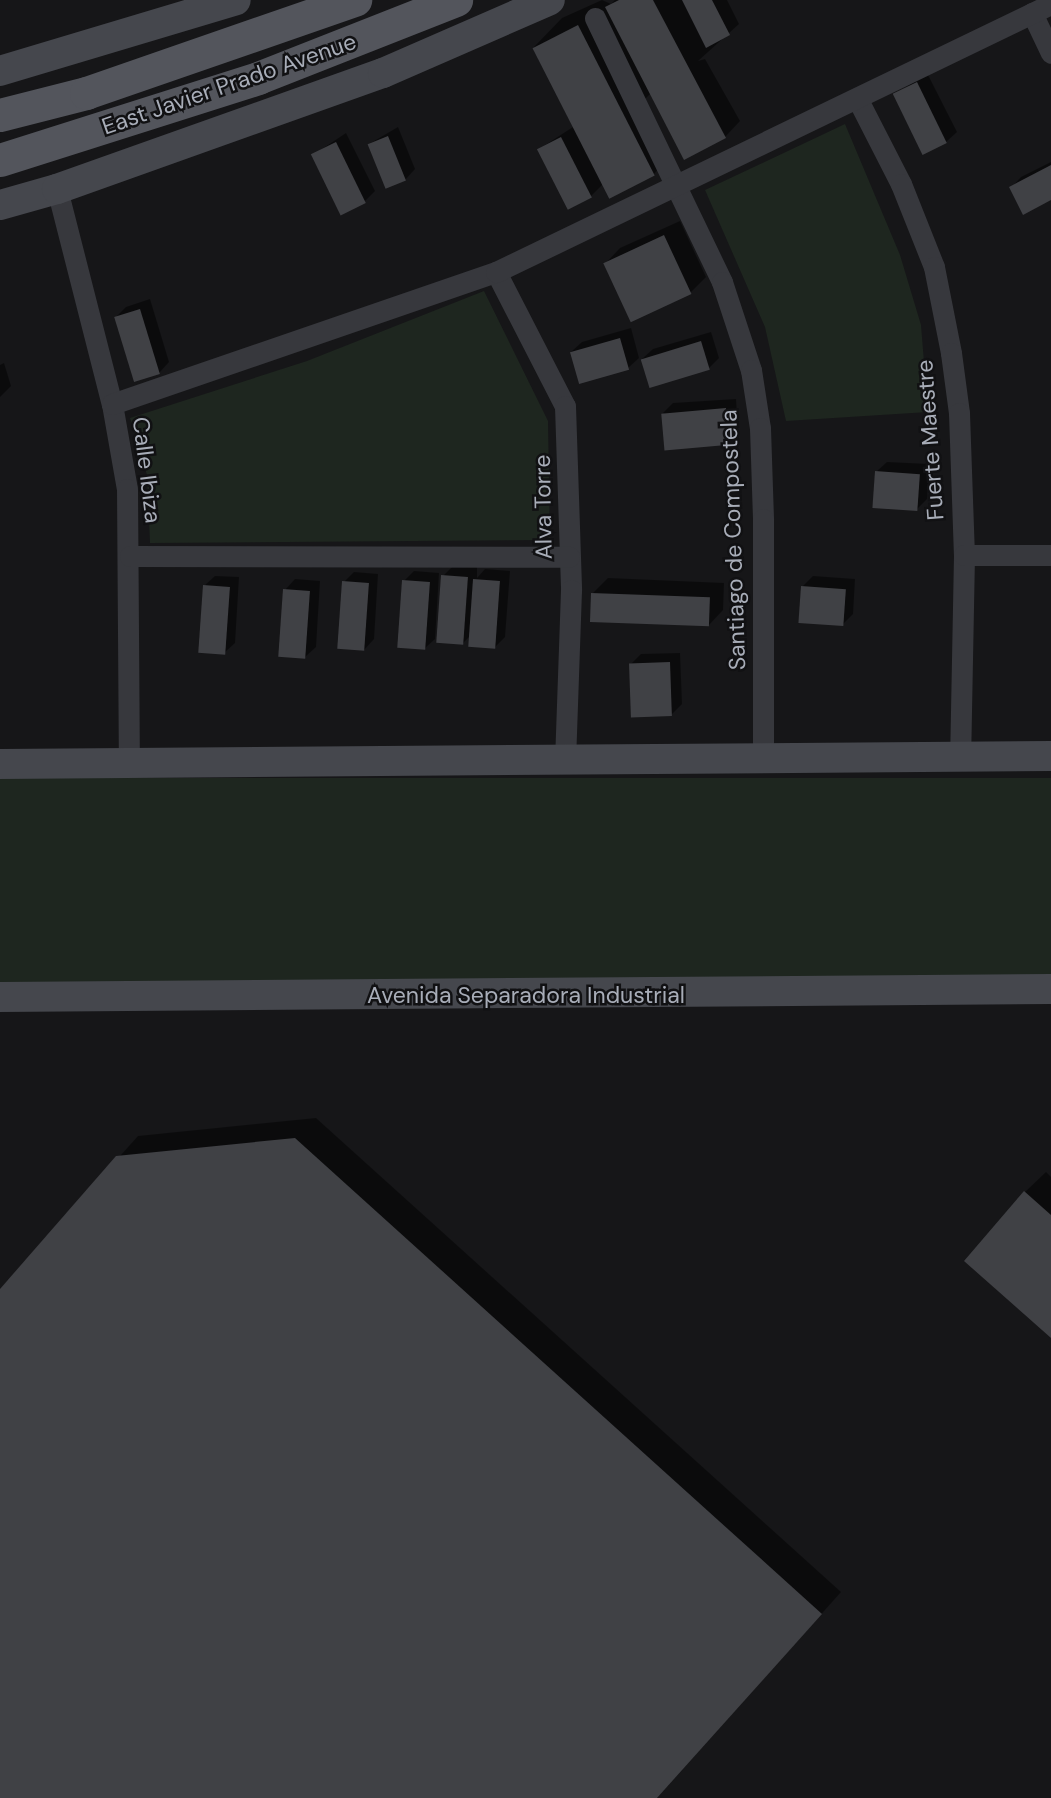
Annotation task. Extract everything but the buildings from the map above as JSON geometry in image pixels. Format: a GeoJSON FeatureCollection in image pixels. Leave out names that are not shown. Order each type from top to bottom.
{"type":"FeatureCollection","features":[{"type":"Feature","properties":{"kind":"main road"},"geometry":{"type":"LineString","coordinates":[[0,71],[236,0]]}},
{"type":"Feature","properties":{"kind":"main road","name":"East Javier Prado Avenue"},"geometry":{"type":"LineString","coordinates":[[0,115],[86,93],[355,0]]}},
{"type":"Feature","properties":{"kind":"main road","name":"East Javier Prado Avenue"},"geometry":{"type":"LineString","coordinates":[[0,160],[258,78],[456,0]]}},
{"type":"Feature","properties":{"kind":"main road"},"geometry":{"type":"LineString","coordinates":[[0,205],[57,189],[383,73],[550,0]]}},
{"type":"Feature","properties":{"kind":"main road"},"geometry":{"type":"LineString","coordinates":[[0,764],[1051,756]]}},
{"type":"Feature","properties":{"kind":"main road","name":"Avenida Separadora Industrial"},"geometry":{"type":"LineString","coordinates":[[0,997],[1051,989]]}},
{"type":"Feature","properties":{"kind":"street"},"geometry":{"type":"LineString","coordinates":[[112,404],[496,272],[1042,9],[1051,53]]}},
{"type":"Feature","properties":{"kind":"street","name":"Santiago de Compostela"},"geometry":{"type":"LineString","coordinates":[[596,18],[722,282],[751,370],[758,416],[764,519],[763,758]]}},
{"type":"Feature","properties":{"kind":"street","name":"Fuerte Maestre"},"geometry":{"type":"LineString","coordinates":[[857,97],[901,184],[934,267],[959,413],[964,555],[960,756]]}},
{"type":"Feature","properties":{"kind":"street","name":"Calle Ibiza"},"geometry":{"type":"LineString","coordinates":[[57,189],[112,404],[127,489],[130,556],[129,764]]}},
{"type":"Feature","properties":{"kind":"street","name":"Alva Torre"},"geometry":{"type":"LineString","coordinates":[[496,272],[563,396],[569,459],[565,759]]}},
{"type":"Feature","properties":{"kind":"street"},"geometry":{"type":"LineString","coordinates":[[964,555],[1051,555]]}},
{"type":"Feature","properties":{"kind":"street"},"geometry":{"type":"LineString","coordinates":[[130,556],[569,557]]}},
{"type":"Feature","properties":{"kind":"shaded area"},"geometry":{"type":"Polygon","coordinates":[[[845,124],[900,255],[921,325],[928,412],[786,421],[765,327],[705,190],[845,124]]]}},
{"type":"Feature","properties":{"kind":"shaded area"},"geometry":{"type":"Polygon","coordinates":[[[484,291],[548,421],[550,540],[150,543],[147,475],[130,418],[307,361],[484,291]]]}},
{"type":"Feature","properties":{"kind":"shaded area"},"geometry":{"type":"Polygon","coordinates":[[[0,778],[1051,778],[1051,997],[0,997],[0,778]]]}}]}
